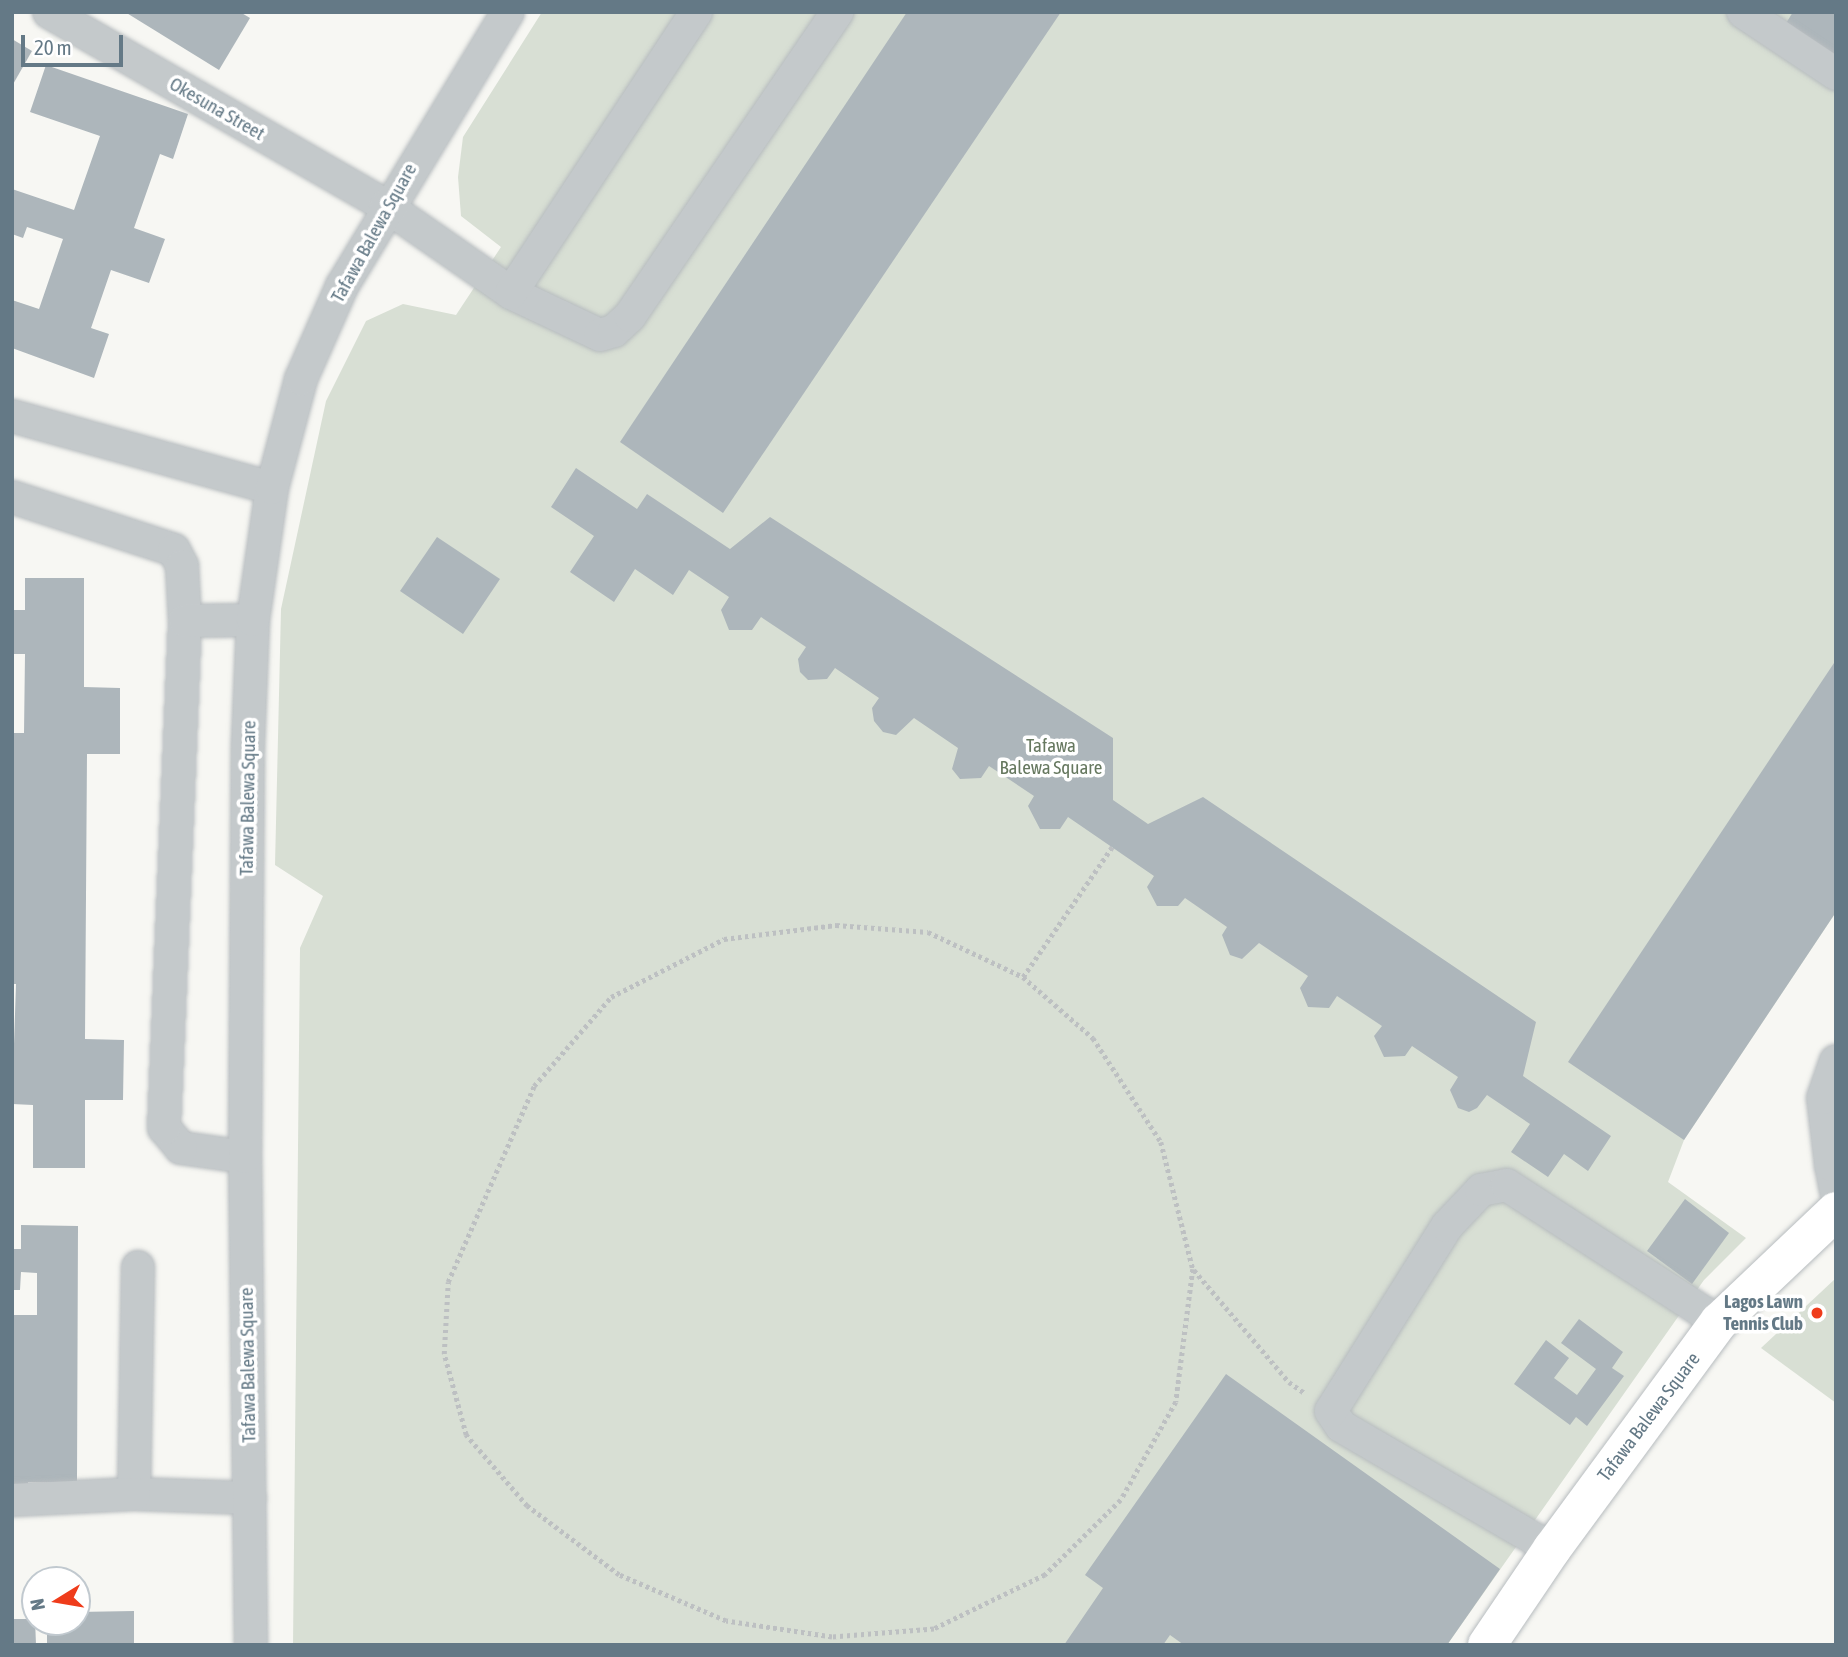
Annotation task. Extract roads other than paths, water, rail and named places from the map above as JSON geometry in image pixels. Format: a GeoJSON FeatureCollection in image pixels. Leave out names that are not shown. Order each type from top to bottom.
{"type":"FeatureCollection","features":[{"type":"Feature","properties":{"kind":"main road","name":"Tafawa Balewa Square"},"geometry":{"type":"LineString","coordinates":[[1487,1645],[1552,1549],[1719,1322],[1836,1211]]}},
{"type":"Feature","properties":{"kind":"street","name":"Okesuna Street"},"geometry":{"type":"LineString","coordinates":[[49,12],[386,206],[511,293],[600,335],[614,331],[629,316],[837,12]]}},
{"type":"Feature","properties":{"kind":"street","name":"Tafawa Balewa Square"},"geometry":{"type":"LineString","coordinates":[[251,1645],[245,1157],[253,620],[272,488],[301,379],[342,286],[386,206],[508,12]]}},
{"type":"Feature","properties":{"kind":"street"},"geometry":{"type":"LineString","coordinates":[[511,293],[696,12]]}},
{"type":"Feature","properties":{"kind":"street"},"geometry":{"type":"LineString","coordinates":[[1743,12],[1836,74]]}},
{"type":"Feature","properties":{"kind":"street"},"geometry":{"type":"LineString","coordinates":[[12,416],[272,488]]}},
{"type":"Feature","properties":{"kind":"street"},"geometry":{"type":"LineString","coordinates":[[12,497],[174,550],[182,566],[185,621],[164,1128],[181,1148],[245,1157]]}},
{"type":"Feature","properties":{"kind":"street"},"geometry":{"type":"LineString","coordinates":[[185,621],[253,620]]}},
{"type":"Feature","properties":{"kind":"street"},"geometry":{"type":"LineString","coordinates":[[1834,1167],[1823,1098],[1836,1060]]}},
{"type":"Feature","properties":{"kind":"street"},"geometry":{"type":"LineString","coordinates":[[1552,1549],[1340,1426],[1331,1411],[1447,1226],[1481,1190],[1507,1185],[1719,1322]]}},
{"type":"Feature","properties":{"kind":"street"},"geometry":{"type":"LineString","coordinates":[[134,1494],[138,1267]]}},
{"type":"Feature","properties":{"kind":"street"},"geometry":{"type":"LineString","coordinates":[[12,1500],[134,1494],[250,1498]]}},
{"type":"Feature","properties":{"kind":"place","name":"Lagos Lawn Tennis Club"},"geometry":{"type":"Point","coordinates":[1817,1313]}}]}
